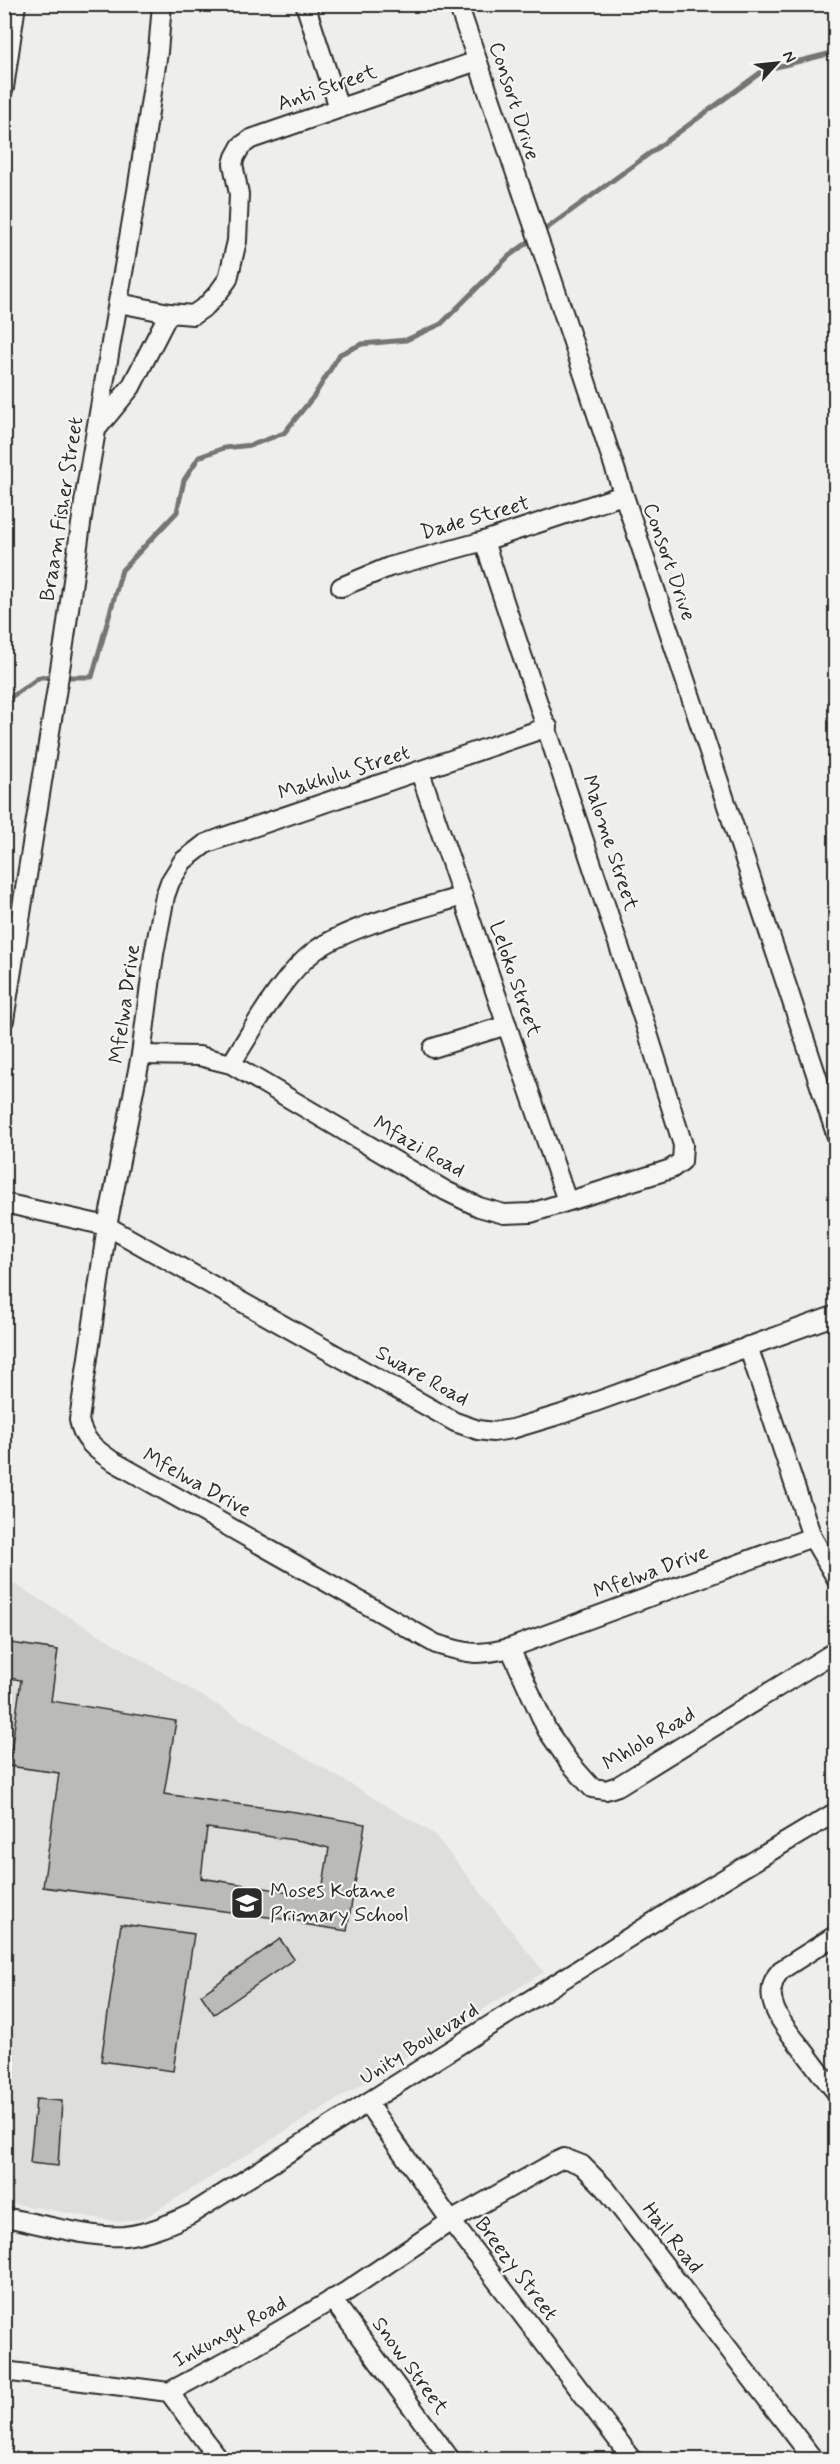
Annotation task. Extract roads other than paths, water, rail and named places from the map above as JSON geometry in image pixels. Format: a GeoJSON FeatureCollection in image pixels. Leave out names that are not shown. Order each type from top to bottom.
{"type":"FeatureCollection","features":[{"type":"Feature","properties":{"kind":"street"},"geometry":{"type":"LineString","coordinates":[[4,87],[16,4]]}},
{"type":"Feature","properties":{"kind":"street","name":"Braam Fisher Street"},"geometry":{"type":"LineString","coordinates":[[4,1020],[54,712],[86,489],[119,303],[158,52],[162,4]]}},
{"type":"Feature","properties":{"kind":"street"},"geometry":{"type":"LineString","coordinates":[[305,4],[339,108]]}},
{"type":"Feature","properties":{"kind":"street","name":"Consort Drive"},"geometry":{"type":"LineString","coordinates":[[458,4],[552,278],[836,1134]]}},
{"type":"Feature","properties":{"kind":"street","name":"Anti Street"},"geometry":{"type":"LineString","coordinates":[[169,313],[193,315],[206,306],[228,279],[237,241],[239,195],[233,164],[241,146],[261,135],[477,61]]}},
{"type":"Feature","properties":{"kind":"street"},"geometry":{"type":"LineString","coordinates":[[97,428],[131,387],[169,313],[119,303]]}},
{"type":"Feature","properties":{"kind":"street","name":"Dade Street"},"geometry":{"type":"LineString","coordinates":[[341,587],[381,570],[484,541],[623,495]]}},
{"type":"Feature","properties":{"kind":"street","name":"Malome Street"},"geometry":{"type":"LineString","coordinates":[[484,541],[548,727],[680,1134],[684,1151],[682,1161]]}},
{"type":"Feature","properties":{"kind":"street","name":"Makhulu Street"},"geometry":{"type":"LineString","coordinates":[[170,882],[183,861],[205,844],[548,727]]}},
{"type":"Feature","properties":{"kind":"street","name":"Leloko Street"},"geometry":{"type":"LineString","coordinates":[[420,772],[567,1201]]}},
{"type":"Feature","properties":{"kind":"street","name":"Mfelwa Drive"},"geometry":{"type":"LineString","coordinates":[[170,882],[154,954],[141,1054],[107,1226],[79,1419],[81,1431],[89,1444],[111,1460],[436,1644],[464,1652],[485,1654],[510,1648],[812,1537]]}},
{"type":"Feature","properties":{"kind":"street"},"geometry":{"type":"LineString","coordinates":[[231,1064],[283,986],[316,950],[370,925],[463,896]]}},
{"type":"Feature","properties":{"kind":"street"},"geometry":{"type":"LineString","coordinates":[[433,1048],[507,1025]]}},
{"type":"Feature","properties":{"kind":"street","name":"Mfazi Road"},"geometry":{"type":"LineString","coordinates":[[141,1054],[199,1056],[231,1064],[446,1191],[479,1207],[504,1214],[531,1213],[671,1169],[682,1161]]}},
{"type":"Feature","properties":{"kind":"street","name":"Sware Road"},"geometry":{"type":"LineString","coordinates":[[4,1203],[107,1226],[455,1422],[478,1430],[504,1431],[543,1420],[836,1315]]}},
{"type":"Feature","properties":{"kind":"street"},"geometry":{"type":"LineString","coordinates":[[748,1346],[812,1537],[836,1578]]}},
{"type":"Feature","properties":{"kind":"street","name":"Mhlolo Road"},"geometry":{"type":"LineString","coordinates":[[510,1648],[548,1730],[569,1762],[592,1788],[598,1791],[618,1786],[836,1651]]}},
{"type":"Feature","properties":{"kind":"street","name":"Unity Boulevard"},"geometry":{"type":"LineString","coordinates":[[4,2217],[95,2234],[122,2236],[165,2227],[191,2214],[682,1904],[836,1812]]}},
{"type":"Feature","properties":{"kind":"street"},"geometry":{"type":"LineString","coordinates":[[836,1935],[781,1970],[776,1976],[771,1991],[779,2020],[836,2092]]}},
{"type":"Feature","properties":{"kind":"street","name":"Breezy Street"},"geometry":{"type":"LineString","coordinates":[[367,2103],[451,2221],[633,2460]]}},
{"type":"Feature","properties":{"kind":"street","name":"Hail Road"},"geometry":{"type":"LineString","coordinates":[[451,2221],[564,2158],[582,2165],[606,2189],[814,2460]]}},
{"type":"Feature","properties":{"kind":"street","name":"Inkungu Road"},"geometry":{"type":"LineString","coordinates":[[4,2371],[169,2392],[238,2355],[332,2299],[451,2221]]}},
{"type":"Feature","properties":{"kind":"street","name":"Snow Street"},"geometry":{"type":"LineString","coordinates":[[332,2299],[451,2460]]}},
{"type":"Feature","properties":{"kind":"street"},"geometry":{"type":"LineString","coordinates":[[169,2392],[219,2460]]}},
{"type":"Feature","properties":{"kind":"waterway"},"geometry":{"type":"LineString","coordinates":[[4,702],[40,677],[92,677],[122,570],[177,512],[184,480],[199,457],[224,448],[252,445],[284,433],[314,396],[340,354],[362,344],[406,340],[441,324],[509,256],[764,70],[836,52]]}},
{"type":"Feature","properties":{"kind":"place","name":"Moses Kotane Primary School"},"geometry":{"type":"Point","coordinates":[247,1903]}}]}
